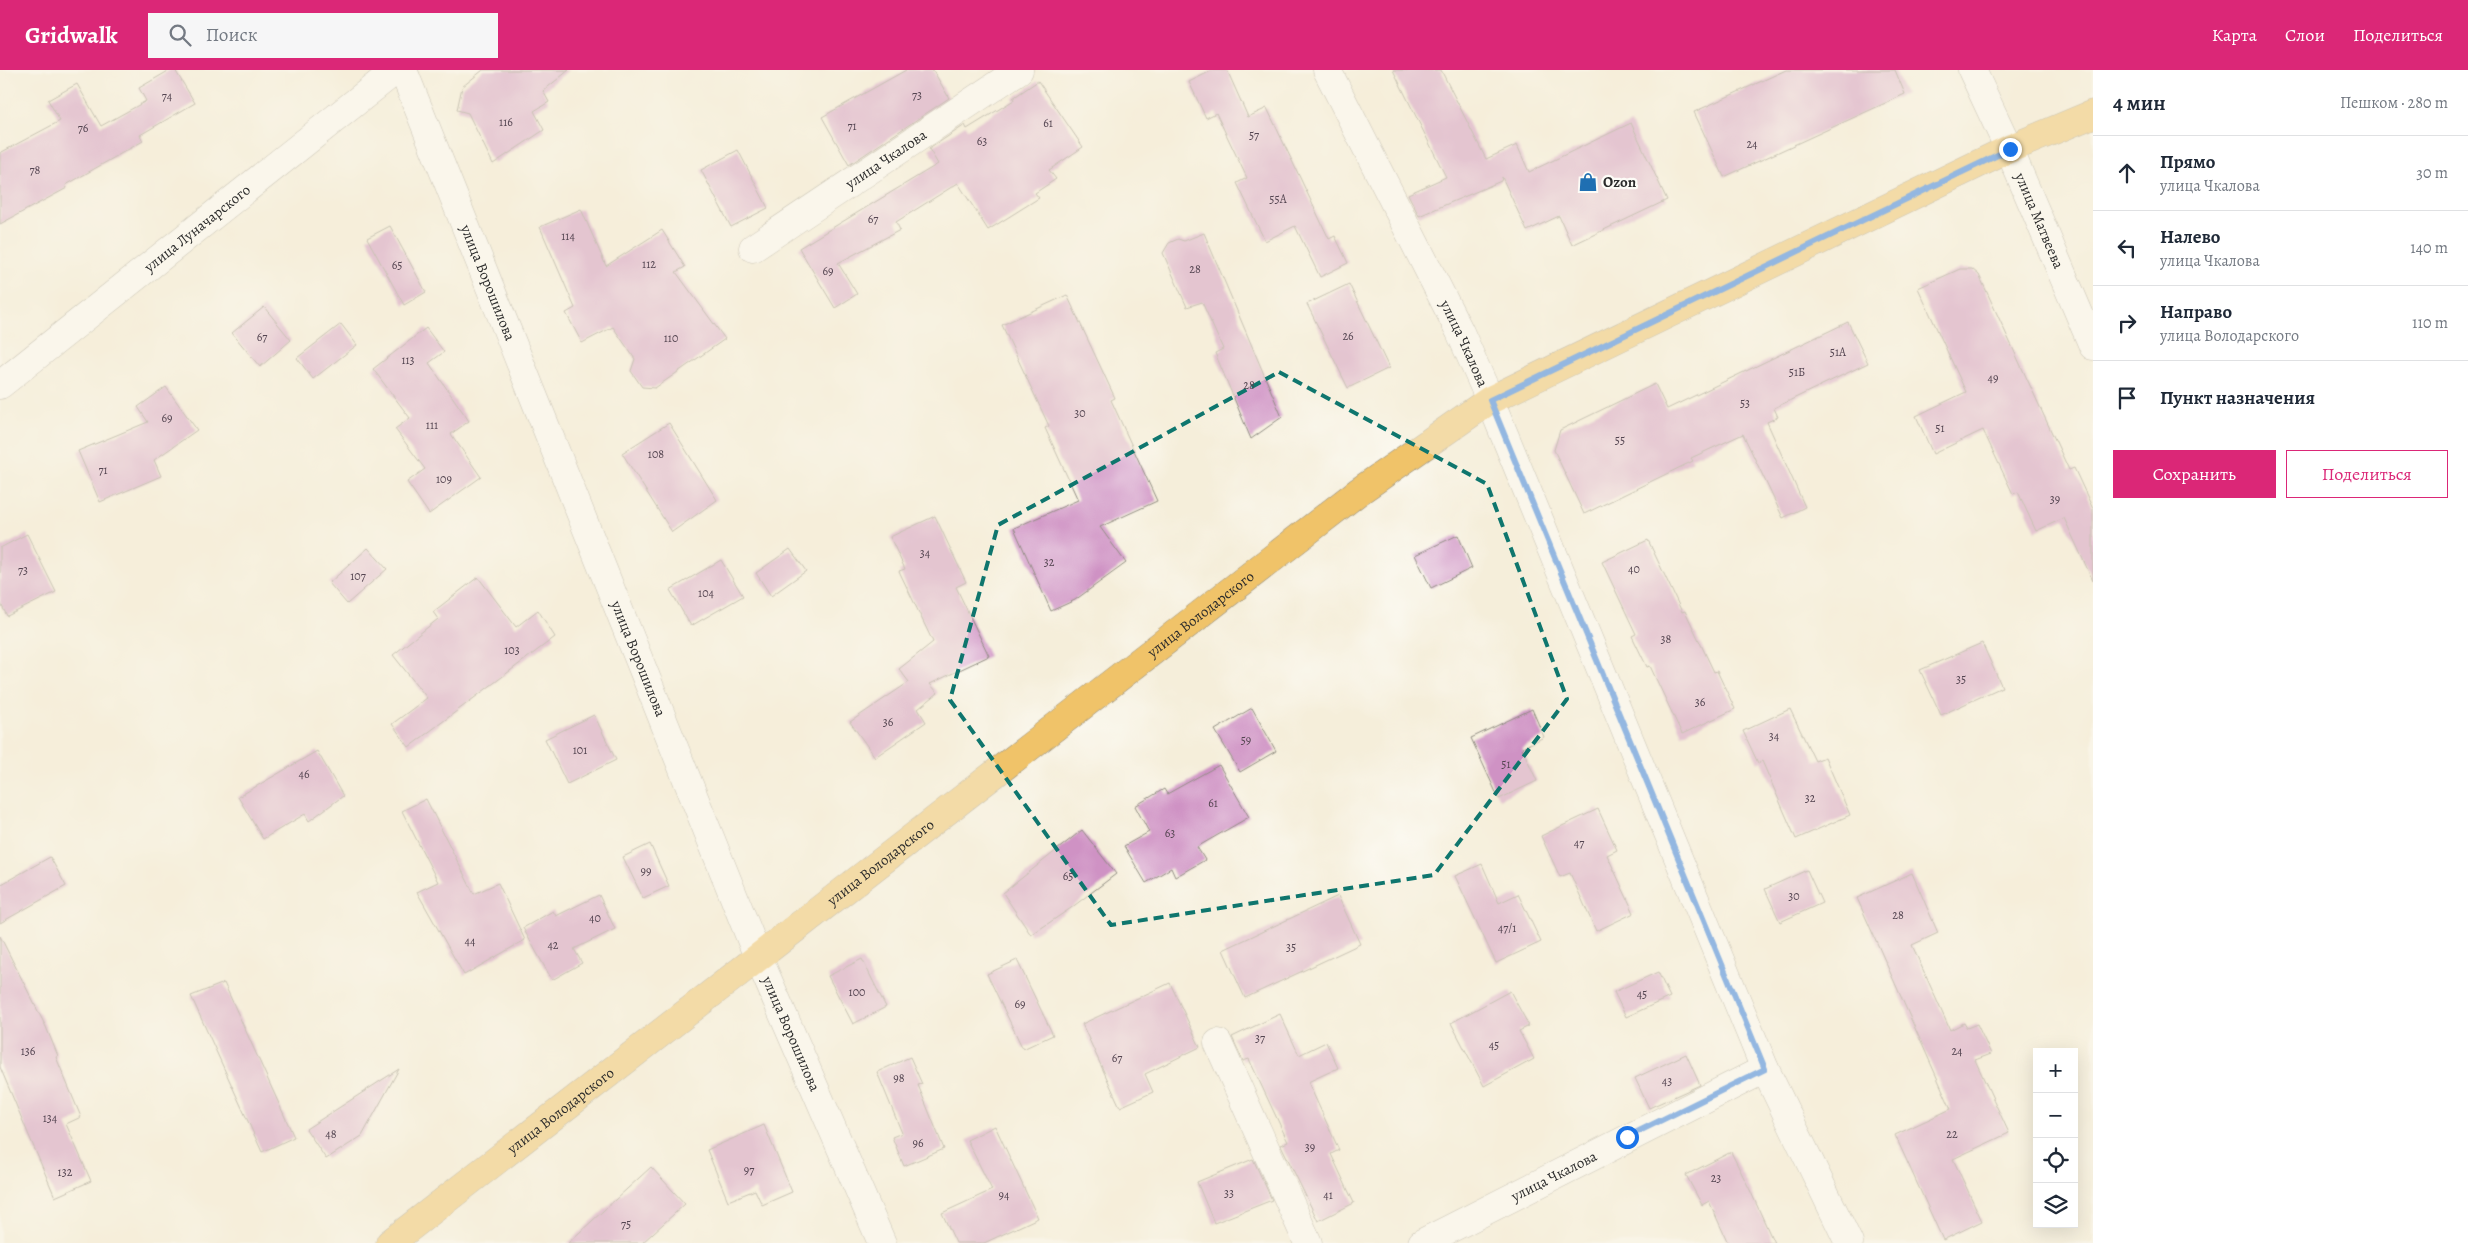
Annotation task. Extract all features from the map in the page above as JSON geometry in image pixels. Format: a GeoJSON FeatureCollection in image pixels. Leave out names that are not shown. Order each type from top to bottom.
{"type":"FeatureCollection","features":[{"type":"Feature","properties":{"kind":"main road","name":"улица Володарского"},"geometry":{"type":"LineString","coordinates":[[390,1243],[1358,492],[1490,400],[2010,149],[2093,114]]}},
{"type":"Feature","properties":{"kind":"street","name":"улица Луначарского"},"geometry":{"type":"LineString","coordinates":[[0,385],[396,70]]}},
{"type":"Feature","properties":{"kind":"street","name":"улица Ворошилова"},"geometry":{"type":"LineString","coordinates":[[403,70],[758,958],[882,1243]]}},
{"type":"Feature","properties":{"kind":"street","name":"улица Чкалова"},"geometry":{"type":"LineString","coordinates":[[753,248],[1018,70]]}},
{"type":"Feature","properties":{"kind":"street","name":"улица Чкалова"},"geometry":{"type":"LineString","coordinates":[[1326,70],[1460,332],[1490,400],[1765,1069],[1849,1243]]}},
{"type":"Feature","properties":{"kind":"street","name":"улица Матвеева"},"geometry":{"type":"LineString","coordinates":[[1972,70],[2010,149],[2093,346]]}},
{"type":"Feature","properties":{"kind":"street"},"geometry":{"type":"LineString","coordinates":[[1218,1043],[1308,1243]]}},
{"type":"Feature","properties":{"kind":"street","name":"улица Чкалова"},"geometry":{"type":"LineString","coordinates":[[1422,1243],[1765,1069]]}},
{"type":"Feature","properties":{"kind":"highlighted area"},"geometry":{"type":"Polygon","coordinates":[[[1279,372],[1487,484],[1567,699],[1434,875],[1111,925],[950,700],[998,525],[1279,372]]]}},
{"type":"Feature","properties":{"kind":"building"},"geometry":{"type":"Polygon","coordinates":[[[170,70],[175,70],[195,103],[140,135],[143,141],[66,185],[67,188],[0,224],[0,153],[60,121],[48,100],[77,84],[101,126],[146,101],[139,88],[170,70]]]}},
{"type":"Feature","properties":{"kind":"building"},"geometry":{"type":"Polygon","coordinates":[[[483,70],[569,70],[543,91],[549,102],[534,111],[544,130],[493,164],[468,113],[457,110],[462,87],[483,70]]]}},
{"type":"Feature","properties":{"kind":"building"},"geometry":{"type":"Polygon","coordinates":[[[906,70],[933,70],[949,98],[849,165],[822,117],[906,70]]]}},
{"type":"Feature","properties":{"kind":"building"},"geometry":{"type":"Polygon","coordinates":[[[1213,70],[1227,70],[1248,117],[1267,108],[1329,239],[1335,236],[1348,263],[1320,277],[1295,226],[1265,241],[1237,183],[1247,178],[1216,113],[1206,118],[1189,82],[1213,70]]]}},
{"type":"Feature","properties":{"kind":"building"},"geometry":{"type":"Polygon","coordinates":[[[1393,70],[1441,70],[1486,159],[1517,145],[1529,172],[1631,123],[1667,200],[1572,245],[1559,216],[1527,231],[1502,177],[1501,181],[1419,216],[1408,194],[1446,177],[1393,70]]]}},
{"type":"Feature","properties":{"kind":"building"},"geometry":{"type":"Polygon","coordinates":[[[1786,70],[1895,70],[1905,94],[1724,177],[1694,112],[1786,70]]]}},
{"type":"Feature","properties":{"kind":"building"},"geometry":{"type":"Polygon","coordinates":[[[1038,81],[1083,147],[1049,170],[1056,179],[1035,193],[1039,198],[988,230],[958,183],[896,222],[900,230],[838,263],[857,294],[835,308],[799,248],[938,164],[929,149],[965,125],[967,129],[1014,100],[1013,98],[1038,81]]]}},
{"type":"Feature","properties":{"kind":"building"},"geometry":{"type":"Polygon","coordinates":[[[738,150],[768,208],[731,227],[701,170],[738,150]]]}},
{"type":"Feature","properties":{"kind":"building"},"geometry":{"type":"Polygon","coordinates":[[[581,209],[606,266],[662,230],[685,267],[676,272],[725,339],[655,388],[642,387],[631,371],[635,359],[613,327],[582,343],[566,313],[575,308],[540,227],[581,209]]]}},
{"type":"Feature","properties":{"kind":"building"},"geometry":{"type":"Polygon","coordinates":[[[390,226],[426,292],[404,305],[367,238],[390,226]]]}},
{"type":"Feature","properties":{"kind":"building"},"geometry":{"type":"Polygon","coordinates":[[[1204,233],[1282,417],[1251,439],[1215,353],[1223,349],[1202,302],[1187,307],[1163,253],[1169,243],[1178,239],[1184,241],[1204,233]]]}},
{"type":"Feature","properties":{"kind":"building"},"geometry":{"type":"Polygon","coordinates":[[[1960,269],[1972,269],[1979,275],[2069,470],[2074,468],[2093,509],[2093,581],[2064,518],[2036,531],[2018,492],[2013,494],[1983,430],[1933,454],[1916,416],[1966,392],[1918,288],[1960,269]]]}},
{"type":"Feature","properties":{"kind":"building"},"geometry":{"type":"Polygon","coordinates":[[[1349,284],[1389,368],[1348,388],[1307,304],[1349,284]]]}},
{"type":"Feature","properties":{"kind":"building"},"geometry":{"type":"Polygon","coordinates":[[[1067,295],[1115,398],[1111,400],[1157,501],[1100,527],[1126,563],[1075,600],[1051,611],[1014,528],[1078,500],[1045,428],[1049,426],[1002,325],[1067,295]]]}},
{"type":"Feature","properties":{"kind":"building"},"geometry":{"type":"Polygon","coordinates":[[[264,307],[291,340],[260,367],[232,333],[264,307]]]}},
{"type":"Feature","properties":{"kind":"building"},"geometry":{"type":"Polygon","coordinates":[[[1848,322],[1868,363],[1774,408],[1778,417],[1767,422],[1805,507],[1783,518],[1743,434],[1691,458],[1693,461],[1584,514],[1554,450],[1560,430],[1655,384],[1667,409],[1848,322]]]}},
{"type":"Feature","properties":{"kind":"building"},"geometry":{"type":"Polygon","coordinates":[[[341,324],[357,345],[313,379],[297,358],[341,324]]]}},
{"type":"Feature","properties":{"kind":"building"},"geometry":{"type":"Polygon","coordinates":[[[426,328],[444,352],[429,363],[469,421],[451,434],[481,477],[429,514],[407,482],[425,469],[395,429],[410,418],[373,369],[426,328]]]}},
{"type":"Feature","properties":{"kind":"building"},"geometry":{"type":"Polygon","coordinates":[[[166,387],[197,430],[154,460],[161,476],[100,502],[78,451],[148,422],[138,407],[166,387]]]}},
{"type":"Feature","properties":{"kind":"building"},"geometry":{"type":"Polygon","coordinates":[[[669,423],[717,500],[672,532],[622,453],[669,423]]]}},
{"type":"Feature","properties":{"kind":"building"},"geometry":{"type":"Polygon","coordinates":[[[935,516],[966,582],[956,587],[989,656],[930,684],[938,693],[918,709],[926,722],[875,757],[850,722],[909,682],[899,669],[933,642],[899,571],[905,569],[890,537],[935,516]]]}},
{"type":"Feature","properties":{"kind":"building"},"geometry":{"type":"Polygon","coordinates":[[[27,534],[56,592],[7,616],[0,602],[0,548],[27,534]]]}},
{"type":"Feature","properties":{"kind":"building"},"geometry":{"type":"Polygon","coordinates":[[[1458,535],[1472,568],[1431,588],[1415,555],[1458,535]]]}},
{"type":"Feature","properties":{"kind":"building"},"geometry":{"type":"Polygon","coordinates":[[[1648,540],[1682,612],[1685,611],[1714,672],[1717,671],[1735,709],[1682,734],[1650,666],[1647,667],[1632,636],[1636,634],[1602,562],[1648,540]]]}},
{"type":"Feature","properties":{"kind":"building"},"geometry":{"type":"Polygon","coordinates":[[[368,548],[387,569],[347,604],[329,583],[368,548]]]}},
{"type":"Feature","properties":{"kind":"building"},"geometry":{"type":"Polygon","coordinates":[[[790,549],[806,571],[771,596],[756,573],[790,549]]]}},
{"type":"Feature","properties":{"kind":"building"},"geometry":{"type":"Polygon","coordinates":[[[721,560],[743,596],[691,626],[670,590],[721,560]]]}},
{"type":"Feature","properties":{"kind":"building"},"geometry":{"type":"Polygon","coordinates":[[[478,577],[516,627],[538,610],[555,637],[409,747],[392,724],[427,698],[393,655],[438,619],[433,612],[478,577]]]}},
{"type":"Feature","properties":{"kind":"building"},"geometry":{"type":"Polygon","coordinates":[[[1982,643],[2002,687],[1941,715],[1920,670],[1982,643]]]}},
{"type":"Feature","properties":{"kind":"building"},"geometry":{"type":"Polygon","coordinates":[[[1252,708],[1276,751],[1240,772],[1215,730],[1252,708]]]}},
{"type":"Feature","properties":{"kind":"building"},"geometry":{"type":"Polygon","coordinates":[[[1532,709],[1544,737],[1522,748],[1537,781],[1499,799],[1471,738],[1532,709]]]}},
{"type":"Feature","properties":{"kind":"building"},"geometry":{"type":"Polygon","coordinates":[[[1790,709],[1815,761],[1825,757],[1850,815],[1796,839],[1762,761],[1758,763],[1743,731],[1790,709]]]}},
{"type":"Feature","properties":{"kind":"building"},"geometry":{"type":"Polygon","coordinates":[[[594,715],[616,760],[567,784],[545,739],[594,715]]]}},
{"type":"Feature","properties":{"kind":"building"},"geometry":{"type":"Polygon","coordinates":[[[317,751],[343,796],[309,821],[305,814],[263,839],[238,797],[317,751]]]}},
{"type":"Feature","properties":{"kind":"building"},"geometry":{"type":"Polygon","coordinates":[[[1219,765],[1249,817],[1197,847],[1205,860],[1175,877],[1171,868],[1146,883],[1124,846],[1149,832],[1135,806],[1164,789],[1167,794],[1219,765]]]}},
{"type":"Feature","properties":{"kind":"building"},"geometry":{"type":"Polygon","coordinates":[[[426,799],[474,894],[498,883],[525,940],[464,975],[417,892],[438,882],[402,811],[426,799]]]}},
{"type":"Feature","properties":{"kind":"building"},"geometry":{"type":"Polygon","coordinates":[[[1598,809],[1617,850],[1607,855],[1634,913],[1596,931],[1570,873],[1560,877],[1541,836],[1598,809]]]}},
{"type":"Feature","properties":{"kind":"building"},"geometry":{"type":"Polygon","coordinates":[[[1082,830],[1116,874],[1031,935],[1003,893],[1082,830]]]}},
{"type":"Feature","properties":{"kind":"building"},"geometry":{"type":"Polygon","coordinates":[[[650,844],[669,886],[643,898],[623,857],[650,844]]]}},
{"type":"Feature","properties":{"kind":"building"},"geometry":{"type":"Polygon","coordinates":[[[50,857],[66,886],[0,923],[0,885],[50,857]]]}},
{"type":"Feature","properties":{"kind":"building"},"geometry":{"type":"Polygon","coordinates":[[[1482,864],[1499,903],[1518,894],[1541,942],[1496,963],[1455,876],[1482,864]]]}},
{"type":"Feature","properties":{"kind":"building"},"geometry":{"type":"Polygon","coordinates":[[[1807,870],[1822,903],[1780,922],[1765,889],[1807,870]]]}},
{"type":"Feature","properties":{"kind":"building"},"geometry":{"type":"Polygon","coordinates":[[[1912,873],[1938,933],[1912,945],[1950,1030],[1964,1023],[1967,1028],[1977,1024],[1991,1054],[1975,1060],[2009,1133],[1953,1159],[1982,1221],[1943,1240],[1895,1135],[1951,1109],[1857,898],[1912,873]]]}},
{"type":"Feature","properties":{"kind":"building"},"geometry":{"type":"Polygon","coordinates":[[[599,895],[615,929],[574,949],[582,963],[552,980],[523,928],[553,911],[556,916],[599,895]]]}},
{"type":"Feature","properties":{"kind":"building"},"geometry":{"type":"Polygon","coordinates":[[[1338,896],[1360,944],[1245,998],[1223,950],[1338,896]]]}},
{"type":"Feature","properties":{"kind":"building"},"geometry":{"type":"Polygon","coordinates":[[[0,936],[46,1027],[58,1056],[56,1057],[81,1117],[66,1124],[91,1181],[55,1197],[0,1067],[0,936]]]}},
{"type":"Feature","properties":{"kind":"building"},"geometry":{"type":"Polygon","coordinates":[[[862,959],[886,1007],[853,1024],[828,976],[862,959]]]}},
{"type":"Feature","properties":{"kind":"building"},"geometry":{"type":"Polygon","coordinates":[[[1017,960],[1053,1035],[1023,1049],[987,974],[1017,960]]]}},
{"type":"Feature","properties":{"kind":"building"},"geometry":{"type":"Polygon","coordinates":[[[1658,972],[1670,997],[1626,1017],[1614,992],[1658,972]]]}},
{"type":"Feature","properties":{"kind":"building"},"geometry":{"type":"Polygon","coordinates":[[[224,983],[294,1137],[262,1152],[191,996],[224,983]]]}},
{"type":"Feature","properties":{"kind":"building"},"geometry":{"type":"Polygon","coordinates":[[[1170,983],[1200,1047],[1145,1074],[1153,1092],[1120,1107],[1082,1024],[1170,983]]]}},
{"type":"Feature","properties":{"kind":"building"},"geometry":{"type":"Polygon","coordinates":[[[1510,991],[1529,1026],[1519,1031],[1534,1059],[1484,1086],[1451,1023],[1510,991]]]}},
{"type":"Feature","properties":{"kind":"building"},"geometry":{"type":"Polygon","coordinates":[[[1280,1014],[1299,1055],[1326,1042],[1338,1068],[1308,1082],[1339,1150],[1331,1154],[1354,1203],[1318,1221],[1281,1145],[1288,1142],[1249,1059],[1243,1061],[1232,1037],[1280,1014]]]}},
{"type":"Feature","properties":{"kind":"building"},"geometry":{"type":"Polygon","coordinates":[[[1686,1054],[1700,1085],[1649,1108],[1635,1078],[1686,1054]]]}},
{"type":"Feature","properties":{"kind":"building"},"geometry":{"type":"Polygon","coordinates":[[[910,1057],[922,1084],[918,1085],[944,1149],[904,1166],[892,1137],[902,1133],[877,1072],[910,1057]]]}},
{"type":"Feature","properties":{"kind":"building"},"geometry":{"type":"Polygon","coordinates":[[[399,1069],[362,1136],[326,1159],[306,1129],[399,1069]]]}},
{"type":"Feature","properties":{"kind":"building"},"geometry":{"type":"Polygon","coordinates":[[[764,1125],[792,1192],[762,1205],[755,1190],[728,1201],[707,1150],[764,1125]]]}},
{"type":"Feature","properties":{"kind":"building"},"geometry":{"type":"Polygon","coordinates":[[[995,1126],[1038,1218],[984,1243],[956,1243],[942,1213],[992,1190],[967,1140],[995,1126]]]}},
{"type":"Feature","properties":{"kind":"building"},"geometry":{"type":"Polygon","coordinates":[[[1731,1152],[1774,1243],[1728,1243],[1709,1201],[1702,1205],[1686,1175],[1731,1152]]]}},
{"type":"Feature","properties":{"kind":"building"},"geometry":{"type":"Polygon","coordinates":[[[1253,1159],[1272,1200],[1214,1223],[1197,1182],[1253,1159]]]}},
{"type":"Feature","properties":{"kind":"building"},"geometry":{"type":"Polygon","coordinates":[[[651,1167],[685,1204],[642,1243],[568,1243],[651,1167]]]}},
{"type":"Feature","properties":{"kind":"place","name":"Ozon"},"geometry":{"type":"Point","coordinates":[1588,182]}},
{"type":"Feature","properties":{"kind":"route"},"geometry":{"type":"LineString","coordinates":[[1627,1137],[1765,1069],[1490,400],[2010,149]]}}]}
